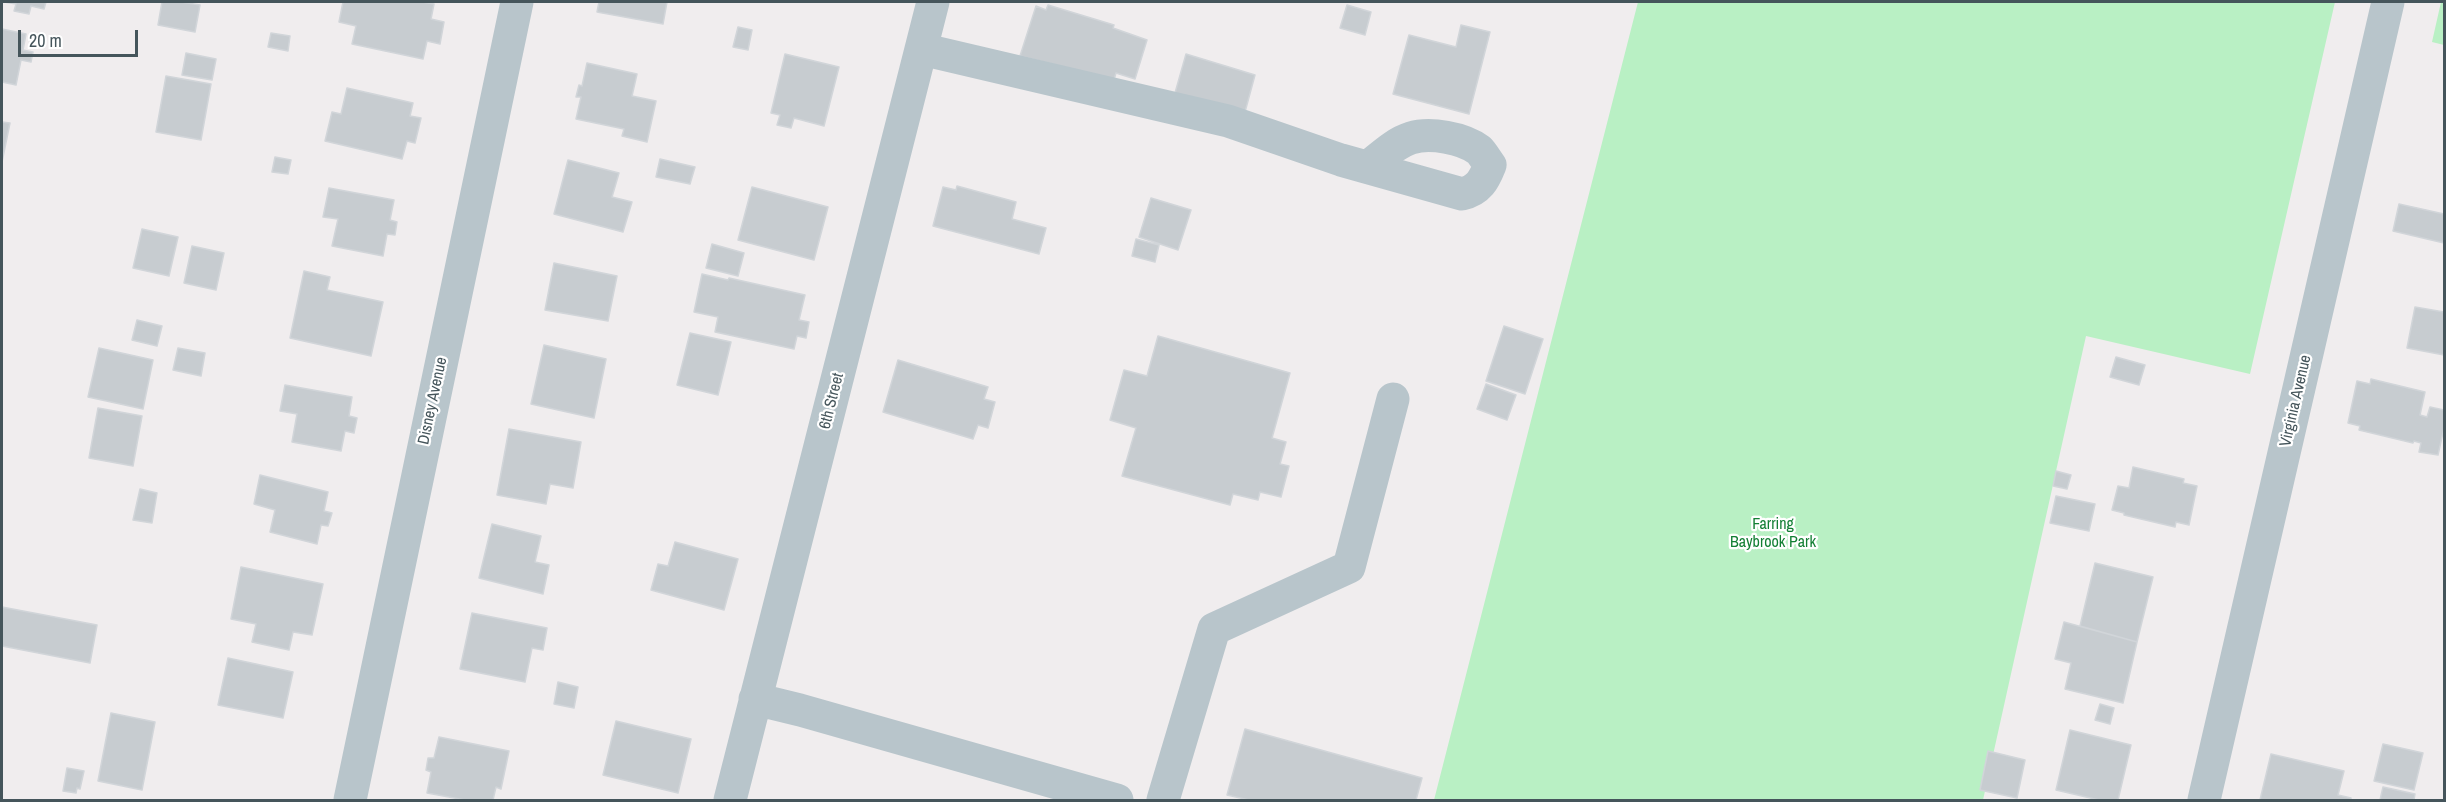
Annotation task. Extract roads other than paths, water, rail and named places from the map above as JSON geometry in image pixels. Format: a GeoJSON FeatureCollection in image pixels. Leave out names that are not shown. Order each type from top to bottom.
{"type":"FeatureCollection","features":[{"type":"Feature","properties":{"kind":"street","name":"Disney Avenue"},"geometry":{"type":"LineString","coordinates":[[350,801],[517,2]]}},
{"type":"Feature","properties":{"kind":"street","name":"6th Street"},"geometry":{"type":"LineString","coordinates":[[730,801],[933,2]]}},
{"type":"Feature","properties":{"kind":"street","name":"Virginia Avenue"},"geometry":{"type":"LineString","coordinates":[[2204,801],[2388,2]]}},
{"type":"Feature","properties":{"kind":"street"},"geometry":{"type":"LineString","coordinates":[[921,49],[1228,121],[1341,160],[1368,166]]}},
{"type":"Feature","properties":{"kind":"street"},"geometry":{"type":"LineString","coordinates":[[1163,801],[1214,629],[1349,567],[1393,399]]}},
{"type":"Feature","properties":{"kind":"street"},"geometry":{"type":"LineString","coordinates":[[755,699],[1117,801]]}},
{"type":"Feature","properties":{"kind":"park label","name":"Farring Baybrook Park"},"geometry":{"type":"Point","coordinates":[1773,534]}}]}
